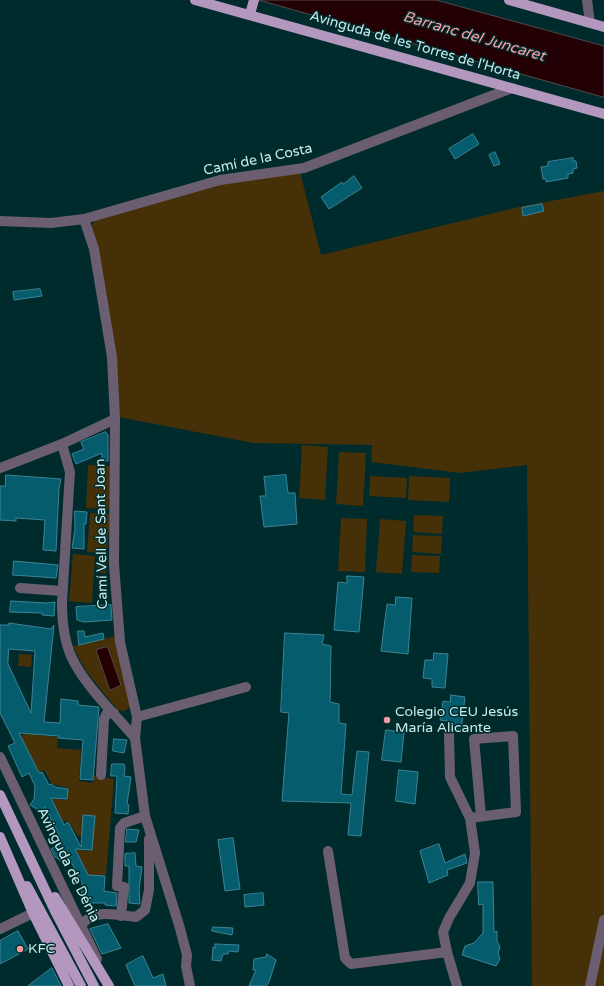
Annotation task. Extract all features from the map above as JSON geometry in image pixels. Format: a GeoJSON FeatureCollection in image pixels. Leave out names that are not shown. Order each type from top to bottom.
{"type":"FeatureCollection","features":[{"type":"Feature","properties":{"kind":"main road","name":"Avinguda de les Torres de l'Horta"},"geometry":{"type":"LineString","coordinates":[[195,0],[250,14],[604,114]]}},
{"type":"Feature","properties":{"kind":"main road"},"geometry":{"type":"LineString","coordinates":[[509,0],[604,27]]}},
{"type":"Feature","properties":{"kind":"main road"},"geometry":{"type":"LineString","coordinates":[[250,14],[254,2]]}},
{"type":"Feature","properties":{"kind":"main road","name":"Avinguda de Dénia"},"geometry":{"type":"LineString","coordinates":[[0,795],[56,913],[94,986]]}},
{"type":"Feature","properties":{"kind":"main road"},"geometry":{"type":"LineString","coordinates":[[0,837],[33,913],[69,986]]}},
{"type":"Feature","properties":{"kind":"main road","name":"Avinguda de Dénia"},"geometry":{"type":"LineString","coordinates":[[25,845],[109,986]]}},
{"type":"Feature","properties":{"kind":"main road"},"geometry":{"type":"LineString","coordinates":[[8,853],[43,912],[81,986]]}},
{"type":"Feature","properties":{"kind":"street"},"geometry":{"type":"LineString","coordinates":[[587,0],[590,23]]}},
{"type":"Feature","properties":{"kind":"street","name":"Camí de la Costa"},"geometry":{"type":"LineString","coordinates":[[0,221],[51,223],[84,219],[220,180],[304,168],[512,88]]}},
{"type":"Feature","properties":{"kind":"street","name":"Camí Vell de Sant Joan"},"geometry":{"type":"LineString","coordinates":[[84,219],[94,249],[112,357],[115,419],[115,597],[120,642],[137,717],[135,738],[148,831],[154,859],[187,955],[186,966],[190,986]]}},
{"type":"Feature","properties":{"kind":"street"},"geometry":{"type":"LineString","coordinates":[[0,468],[62,444],[115,419]]}},
{"type":"Feature","properties":{"kind":"street"},"geometry":{"type":"LineString","coordinates":[[62,444],[70,472],[62,591],[62,618],[71,656],[86,680],[135,738]]}},
{"type":"Feature","properties":{"kind":"street"},"geometry":{"type":"LineString","coordinates":[[20,588],[62,591]]}},
{"type":"Feature","properties":{"kind":"street"},"geometry":{"type":"LineString","coordinates":[[137,717],[246,687]]}},
{"type":"Feature","properties":{"kind":"street"},"geometry":{"type":"LineString","coordinates":[[101,775],[104,719],[107,713],[114,713]]}},
{"type":"Feature","properties":{"kind":"street"},"geometry":{"type":"LineString","coordinates":[[449,733],[450,777],[470,818],[475,853],[470,883],[461,901],[449,918],[443,932],[457,986]]}},
{"type":"Feature","properties":{"kind":"street"},"geometry":{"type":"LineString","coordinates":[[470,818],[516,812],[513,736],[474,739],[481,816]]}},
{"type":"Feature","properties":{"kind":"street","name":"Avinguda de Dénia"},"geometry":{"type":"LineString","coordinates":[[0,757],[109,986]]}},
{"type":"Feature","properties":{"kind":"street"},"geometry":{"type":"LineString","coordinates":[[121,916],[124,887],[116,886],[120,828],[124,823],[145,816]]}},
{"type":"Feature","properties":{"kind":"street"},"geometry":{"type":"LineString","coordinates":[[328,850],[345,958],[351,964],[447,952]]}},
{"type":"Feature","properties":{"kind":"street"},"geometry":{"type":"LineString","coordinates":[[81,925],[87,918],[96,914],[136,917],[145,910],[154,859]]}},
{"type":"Feature","properties":{"kind":"street"},"geometry":{"type":"LineString","coordinates":[[0,929],[33,913]]}},
{"type":"Feature","properties":{"kind":"street"},"geometry":{"type":"LineString","coordinates":[[590,986],[604,920]]}},
{"type":"Feature","properties":{"kind":"shaded area"},"geometry":{"type":"Polygon","coordinates":[[[299,168],[321,255],[519,207],[604,191],[604,986],[532,986],[527,465],[461,473],[371,462],[372,445],[254,443],[118,417],[90,228],[97,218],[202,186],[299,168]]]}},
{"type":"Feature","properties":{"kind":"shaded area"},"geometry":{"type":"Polygon","coordinates":[[[302,445],[328,447],[325,500],[299,498],[302,445]]]}},
{"type":"Feature","properties":{"kind":"shaded area"},"geometry":{"type":"Polygon","coordinates":[[[339,452],[366,453],[363,506],[336,504],[339,452]]]}},
{"type":"Feature","properties":{"kind":"shaded area"},"geometry":{"type":"Polygon","coordinates":[[[88,465],[110,466],[109,509],[86,508],[88,465]]]}},
{"type":"Feature","properties":{"kind":"shaded area"},"geometry":{"type":"Polygon","coordinates":[[[370,476],[407,478],[406,498],[369,496],[370,476]]]}},
{"type":"Feature","properties":{"kind":"shaded area"},"geometry":{"type":"Polygon","coordinates":[[[409,476],[450,478],[449,502],[408,500],[409,476]]]}},
{"type":"Feature","properties":{"kind":"shaded area"},"geometry":{"type":"Polygon","coordinates":[[[90,513],[110,514],[107,553],[87,552],[90,513]]]}},
{"type":"Feature","properties":{"kind":"shaded area"},"geometry":{"type":"Polygon","coordinates":[[[414,515],[443,516],[442,534],[413,532],[414,515]]]}},
{"type":"Feature","properties":{"kind":"shaded area"},"geometry":{"type":"Polygon","coordinates":[[[341,518],[367,519],[365,572],[338,571],[341,518]]]}},
{"type":"Feature","properties":{"kind":"shaded area"},"geometry":{"type":"Polygon","coordinates":[[[380,519],[406,521],[402,574],[376,572],[380,519]]]}},
{"type":"Feature","properties":{"kind":"shaded area"},"geometry":{"type":"Polygon","coordinates":[[[413,535],[442,536],[441,554],[412,552],[413,535]]]}},
{"type":"Feature","properties":{"kind":"shaded area"},"geometry":{"type":"Polygon","coordinates":[[[73,554],[95,556],[92,603],[69,601],[73,554]]]}},
{"type":"Feature","properties":{"kind":"shaded area"},"geometry":{"type":"Polygon","coordinates":[[[412,555],[440,556],[439,573],[411,572],[412,555]]]}},
{"type":"Feature","properties":{"kind":"shaded area"},"geometry":{"type":"Polygon","coordinates":[[[98,557],[107,558],[106,573],[97,573],[98,557]]]}},
{"type":"Feature","properties":{"kind":"shaded area"},"geometry":{"type":"Polygon","coordinates":[[[116,636],[130,706],[125,711],[118,710],[87,672],[73,646],[116,636]]]}},
{"type":"Feature","properties":{"kind":"shaded area"},"geometry":{"type":"Polygon","coordinates":[[[19,654],[32,655],[31,667],[18,666],[19,654]]]}},
{"type":"Feature","properties":{"kind":"shaded area"},"geometry":{"type":"Polygon","coordinates":[[[30,732],[36,733],[36,735],[58,737],[57,748],[81,750],[79,781],[93,783],[94,776],[114,779],[106,875],[88,875],[76,850],[91,851],[93,839],[77,835],[68,820],[63,822],[52,799],[67,800],[68,788],[52,784],[44,770],[39,772],[21,736],[30,732]]]}},
{"type":"Feature","properties":{"kind":"water","name":"Barranc del Juncaret"},"geometry":{"type":"Polygon","coordinates":[[[259,0],[436,0],[604,46],[604,97],[259,0]]]}},
{"type":"Feature","properties":{"kind":"water"},"geometry":{"type":"Polygon","coordinates":[[[106,647],[108,648],[121,685],[111,690],[96,650],[106,647]]]}},
{"type":"Feature","properties":{"kind":"building"},"geometry":{"type":"Polygon","coordinates":[[[473,134],[479,144],[455,159],[449,149],[473,134]]]}},
{"type":"Feature","properties":{"kind":"building"},"geometry":{"type":"Polygon","coordinates":[[[495,152],[500,164],[494,166],[489,155],[495,152]]]}},
{"type":"Feature","properties":{"kind":"building"},"geometry":{"type":"Polygon","coordinates":[[[573,158],[573,161],[576,161],[577,168],[573,169],[573,173],[568,174],[568,178],[546,182],[546,179],[543,179],[541,167],[548,166],[548,162],[573,158]]]}},
{"type":"Feature","properties":{"kind":"building"},"geometry":{"type":"Polygon","coordinates":[[[354,176],[362,188],[329,209],[321,197],[342,182],[343,184],[354,176]]]}},
{"type":"Feature","properties":{"kind":"building"},"geometry":{"type":"Polygon","coordinates":[[[542,204],[544,211],[523,216],[522,208],[542,204]]]}},
{"type":"Feature","properties":{"kind":"building"},"geometry":{"type":"Polygon","coordinates":[[[40,289],[42,296],[14,300],[13,292],[40,289]]]}},
{"type":"Feature","properties":{"kind":"building"},"geometry":{"type":"Polygon","coordinates":[[[106,432],[108,435],[108,461],[102,461],[102,453],[76,464],[72,454],[84,449],[81,442],[106,432]]]}},
{"type":"Feature","properties":{"kind":"building"},"geometry":{"type":"Polygon","coordinates":[[[6,475],[61,479],[59,488],[56,551],[43,550],[45,520],[16,518],[16,521],[0,520],[0,486],[5,486],[6,475]]]}},
{"type":"Feature","properties":{"kind":"building"},"geometry":{"type":"Polygon","coordinates":[[[286,475],[288,493],[295,493],[297,524],[264,527],[260,496],[266,496],[264,477],[286,475]]]}},
{"type":"Feature","properties":{"kind":"building"},"geometry":{"type":"Polygon","coordinates":[[[75,511],[87,512],[86,524],[84,524],[84,549],[72,548],[75,529],[75,511]]]}},
{"type":"Feature","properties":{"kind":"building"},"geometry":{"type":"Polygon","coordinates":[[[14,561],[58,565],[56,578],[13,575],[14,561]]]}},
{"type":"Feature","properties":{"kind":"building"},"geometry":{"type":"Polygon","coordinates":[[[347,576],[364,577],[359,632],[334,630],[338,582],[347,583],[347,576]]]}},
{"type":"Feature","properties":{"kind":"building"},"geometry":{"type":"Polygon","coordinates":[[[396,597],[412,598],[408,654],[381,651],[387,604],[395,605],[396,597]]]}},
{"type":"Feature","properties":{"kind":"building"},"geometry":{"type":"Polygon","coordinates":[[[11,601],[55,602],[54,616],[42,615],[42,613],[10,612],[11,601]]]}},
{"type":"Feature","properties":{"kind":"building"},"geometry":{"type":"Polygon","coordinates":[[[111,605],[112,620],[84,622],[77,620],[76,607],[111,605]]]}},
{"type":"Feature","properties":{"kind":"building"},"geometry":{"type":"Polygon","coordinates":[[[9,623],[51,629],[54,625],[44,722],[60,723],[61,699],[78,701],[78,705],[99,707],[93,780],[80,779],[83,740],[58,738],[59,736],[19,733],[39,773],[42,772],[49,785],[51,784],[55,787],[68,789],[67,799],[51,798],[64,825],[68,822],[81,847],[83,815],[95,816],[92,850],[75,849],[88,875],[105,876],[104,891],[117,893],[116,906],[105,905],[105,903],[81,903],[82,883],[69,858],[66,864],[64,863],[55,857],[51,849],[59,844],[60,837],[45,807],[42,812],[30,805],[34,799],[35,786],[29,773],[22,777],[8,746],[15,743],[0,713],[0,625],[9,625],[9,623]],[[9,649],[8,664],[31,713],[35,651],[9,649]]]}},
{"type":"Feature","properties":{"kind":"building"},"geometry":{"type":"Polygon","coordinates":[[[78,631],[84,631],[85,637],[103,633],[104,639],[79,645],[78,631]]]}},
{"type":"Feature","properties":{"kind":"building"},"geometry":{"type":"Polygon","coordinates":[[[285,633],[324,635],[322,644],[331,646],[330,702],[339,704],[339,723],[346,724],[341,794],[352,795],[357,751],[369,752],[361,836],[348,835],[351,803],[282,801],[289,713],[281,712],[285,633]]]}},
{"type":"Feature","properties":{"kind":"building"},"geometry":{"type":"Polygon","coordinates":[[[434,653],[448,654],[445,688],[432,687],[432,679],[423,678],[425,660],[433,660],[434,653]]]}},
{"type":"Feature","properties":{"kind":"building"},"geometry":{"type":"Polygon","coordinates":[[[451,695],[465,697],[461,731],[448,727],[448,721],[440,720],[443,701],[450,702],[451,695]]]}},
{"type":"Feature","properties":{"kind":"building"},"geometry":{"type":"Polygon","coordinates":[[[386,730],[404,732],[401,762],[382,760],[386,730]]]}},
{"type":"Feature","properties":{"kind":"building"},"geometry":{"type":"Polygon","coordinates":[[[114,739],[127,740],[124,753],[113,751],[114,739]]]}},
{"type":"Feature","properties":{"kind":"building"},"geometry":{"type":"Polygon","coordinates":[[[112,764],[124,764],[124,776],[131,777],[127,804],[129,805],[128,814],[115,813],[117,776],[111,776],[112,764]]]}},
{"type":"Feature","properties":{"kind":"building"},"geometry":{"type":"Polygon","coordinates":[[[399,770],[418,772],[415,804],[396,801],[399,770]]]}},
{"type":"Feature","properties":{"kind":"building"},"geometry":{"type":"Polygon","coordinates":[[[127,829],[139,830],[136,842],[126,842],[127,829]]]}},
{"type":"Feature","properties":{"kind":"building"},"geometry":{"type":"Polygon","coordinates":[[[233,838],[240,889],[225,891],[218,840],[233,838]]]}},
{"type":"Feature","properties":{"kind":"building"},"geometry":{"type":"Polygon","coordinates":[[[439,844],[445,863],[465,854],[467,863],[447,870],[448,875],[429,883],[420,851],[439,844]]]}},
{"type":"Feature","properties":{"kind":"building"},"geometry":{"type":"Polygon","coordinates":[[[135,853],[136,866],[142,867],[139,889],[140,904],[129,903],[129,866],[125,866],[125,854],[135,853]]]}},
{"type":"Feature","properties":{"kind":"building"},"geometry":{"type":"Polygon","coordinates":[[[478,882],[493,882],[494,932],[497,931],[497,941],[500,947],[498,953],[500,959],[496,966],[462,955],[465,946],[474,943],[483,933],[483,904],[479,905],[478,882]]]}},
{"type":"Feature","properties":{"kind":"building"},"geometry":{"type":"Polygon","coordinates":[[[263,893],[264,905],[245,907],[244,895],[263,893]]]}},
{"type":"Feature","properties":{"kind":"building"},"geometry":{"type":"Polygon","coordinates":[[[108,924],[121,948],[102,954],[90,929],[108,924]]]}},
{"type":"Feature","properties":{"kind":"building"},"geometry":{"type":"Polygon","coordinates":[[[213,927],[233,928],[232,935],[212,931],[213,927]]]}},
{"type":"Feature","properties":{"kind":"building"},"geometry":{"type":"Polygon","coordinates":[[[18,931],[28,949],[0,964],[0,941],[18,931]]]}},
{"type":"Feature","properties":{"kind":"building"},"geometry":{"type":"Polygon","coordinates":[[[215,944],[239,945],[238,952],[229,951],[228,954],[223,954],[221,961],[212,960],[213,947],[215,948],[215,944]]]}},
{"type":"Feature","properties":{"kind":"building"},"geometry":{"type":"Polygon","coordinates":[[[267,954],[276,960],[269,982],[266,986],[249,986],[256,970],[253,970],[254,959],[266,957],[267,954]]]}},
{"type":"Feature","properties":{"kind":"building"},"geometry":{"type":"Polygon","coordinates":[[[143,956],[153,978],[163,974],[166,986],[135,986],[126,965],[143,956]]]}},
{"type":"Feature","properties":{"kind":"building"},"geometry":{"type":"Polygon","coordinates":[[[52,968],[61,986],[28,986],[52,968]]]}},
{"type":"Feature","properties":{"kind":"place","name":"Colegio CEU Jesús María Alicante"},"geometry":{"type":"Point","coordinates":[387,720]}},
{"type":"Feature","properties":{"kind":"place","name":"KFC"},"geometry":{"type":"Point","coordinates":[20,949]}}]}
